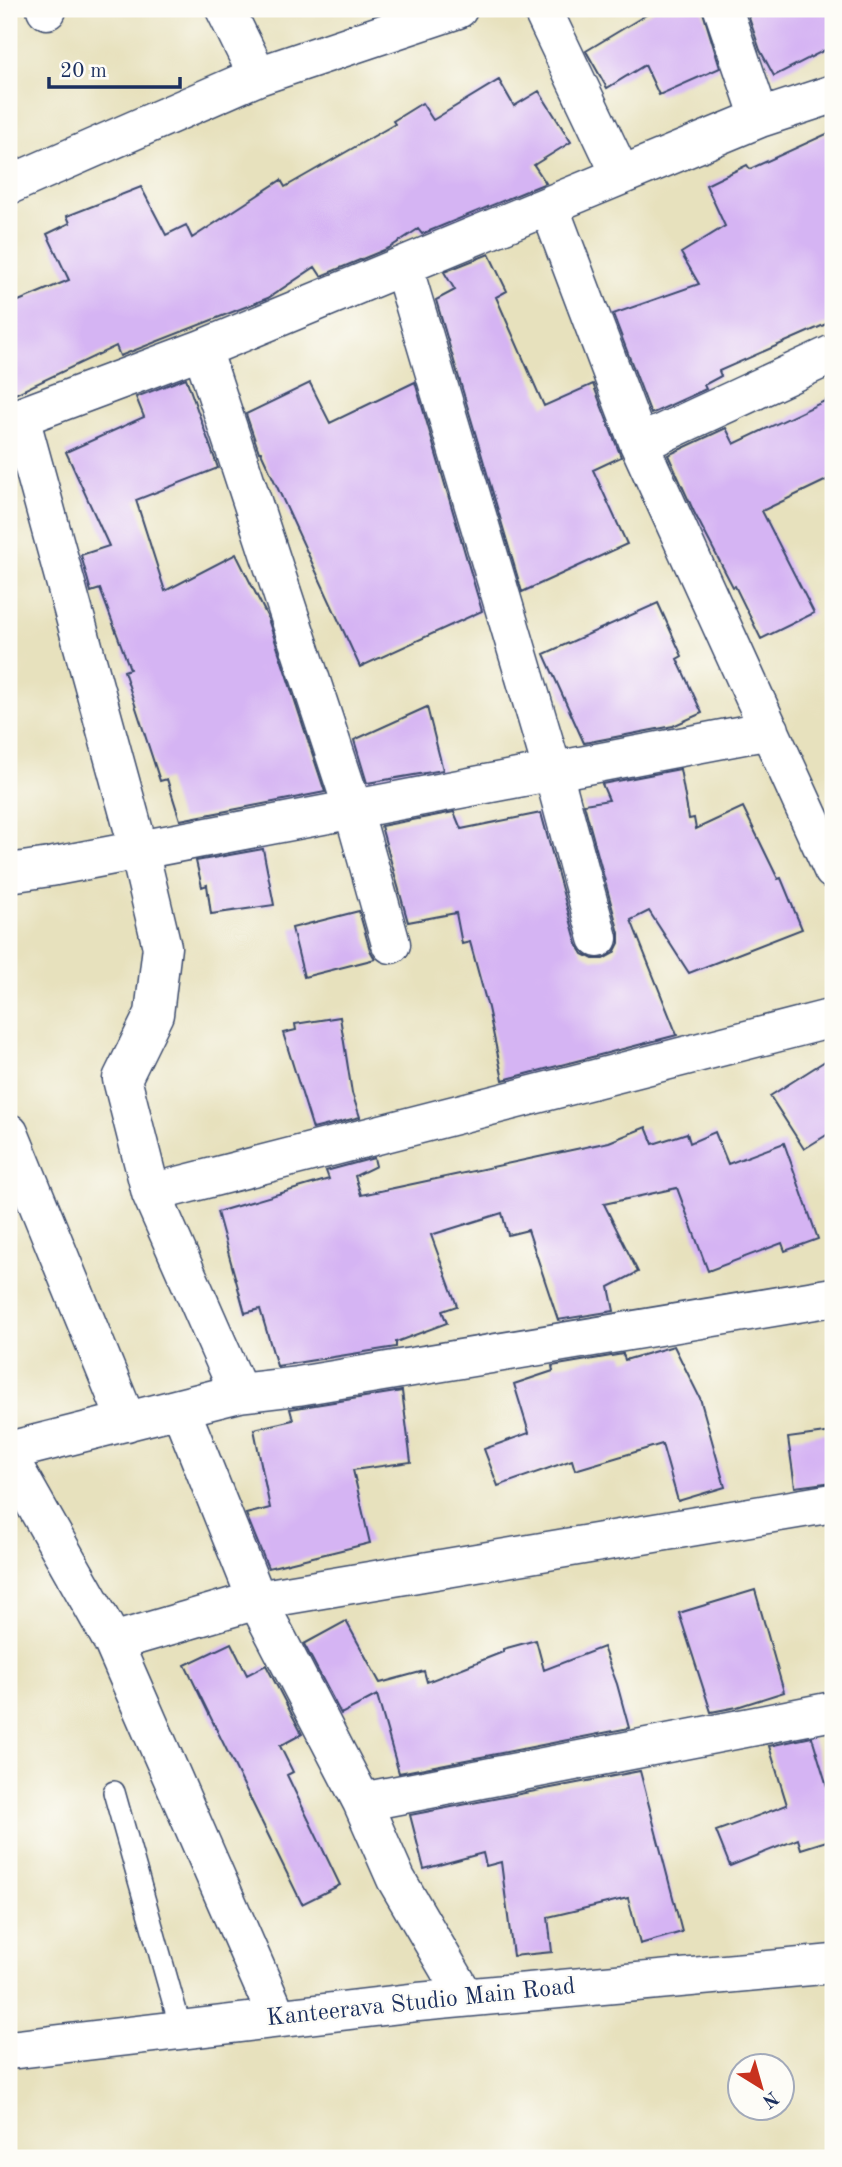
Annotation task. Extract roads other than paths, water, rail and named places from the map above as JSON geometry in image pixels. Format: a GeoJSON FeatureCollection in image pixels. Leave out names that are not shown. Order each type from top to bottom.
{"type":"FeatureCollection","features":[{"type":"Feature","properties":{"kind":"street"},"geometry":{"type":"LineString","coordinates":[[225,9],[258,76]]}},
{"type":"Feature","properties":{"kind":"street"},"geometry":{"type":"LineString","coordinates":[[9,186],[258,76],[458,9]]}},
{"type":"Feature","properties":{"kind":"street"},"geometry":{"type":"LineString","coordinates":[[542,9],[621,175]]}},
{"type":"Feature","properties":{"kind":"street"},"geometry":{"type":"LineString","coordinates":[[723,9],[760,118]]}},
{"type":"Feature","properties":{"kind":"street"},"geometry":{"type":"LineString","coordinates":[[239,1393],[151,1193],[122,1079],[154,1014],[162,947],[139,850],[20,417],[202,349],[760,118],[833,94]]}},
{"type":"Feature","properties":{"kind":"street"},"geometry":{"type":"LineString","coordinates":[[549,206],[639,444],[833,870]]}},
{"type":"Feature","properties":{"kind":"street"},"geometry":{"type":"LineString","coordinates":[[403,266],[553,772],[598,938]]}},
{"type":"Feature","properties":{"kind":"street"},"geometry":{"type":"LineString","coordinates":[[202,349],[353,810],[391,944]]}},
{"type":"Feature","properties":{"kind":"street"},"geometry":{"type":"LineString","coordinates":[[639,444],[833,354]]}},
{"type":"Feature","properties":{"kind":"street"},"geometry":{"type":"LineString","coordinates":[[9,873],[770,730]]}},
{"type":"Feature","properties":{"kind":"street"},"geometry":{"type":"LineString","coordinates":[[151,1193],[833,1018]]}},
{"type":"Feature","properties":{"kind":"street"},"geometry":{"type":"LineString","coordinates":[[9,1133],[127,1422]]}},
{"type":"Feature","properties":{"kind":"street"},"geometry":{"type":"LineString","coordinates":[[9,1451],[239,1393],[298,1386],[833,1297]]}},
{"type":"Feature","properties":{"kind":"street"},"geometry":{"type":"LineString","coordinates":[[180,1408],[259,1600],[379,1799],[396,1880],[465,1997]]}},
{"type":"Feature","properties":{"kind":"street"},"geometry":{"type":"LineString","coordinates":[[9,1458],[113,1642],[277,2017]]}},
{"type":"Feature","properties":{"kind":"street"},"geometry":{"type":"LineString","coordinates":[[113,1642],[259,1600],[833,1503]]}},
{"type":"Feature","properties":{"kind":"street"},"geometry":{"type":"LineString","coordinates":[[379,1799],[833,1711]]}},
{"type":"Feature","properties":{"kind":"street","name":"Kanteerava Studio Main Road"},"geometry":{"type":"LineString","coordinates":[[9,2050],[465,1997],[833,1964]]}},
{"type":"Feature","properties":{"kind":"lane"},"geometry":{"type":"LineString","coordinates":[[114,1792],[181,2029]]}}]}
